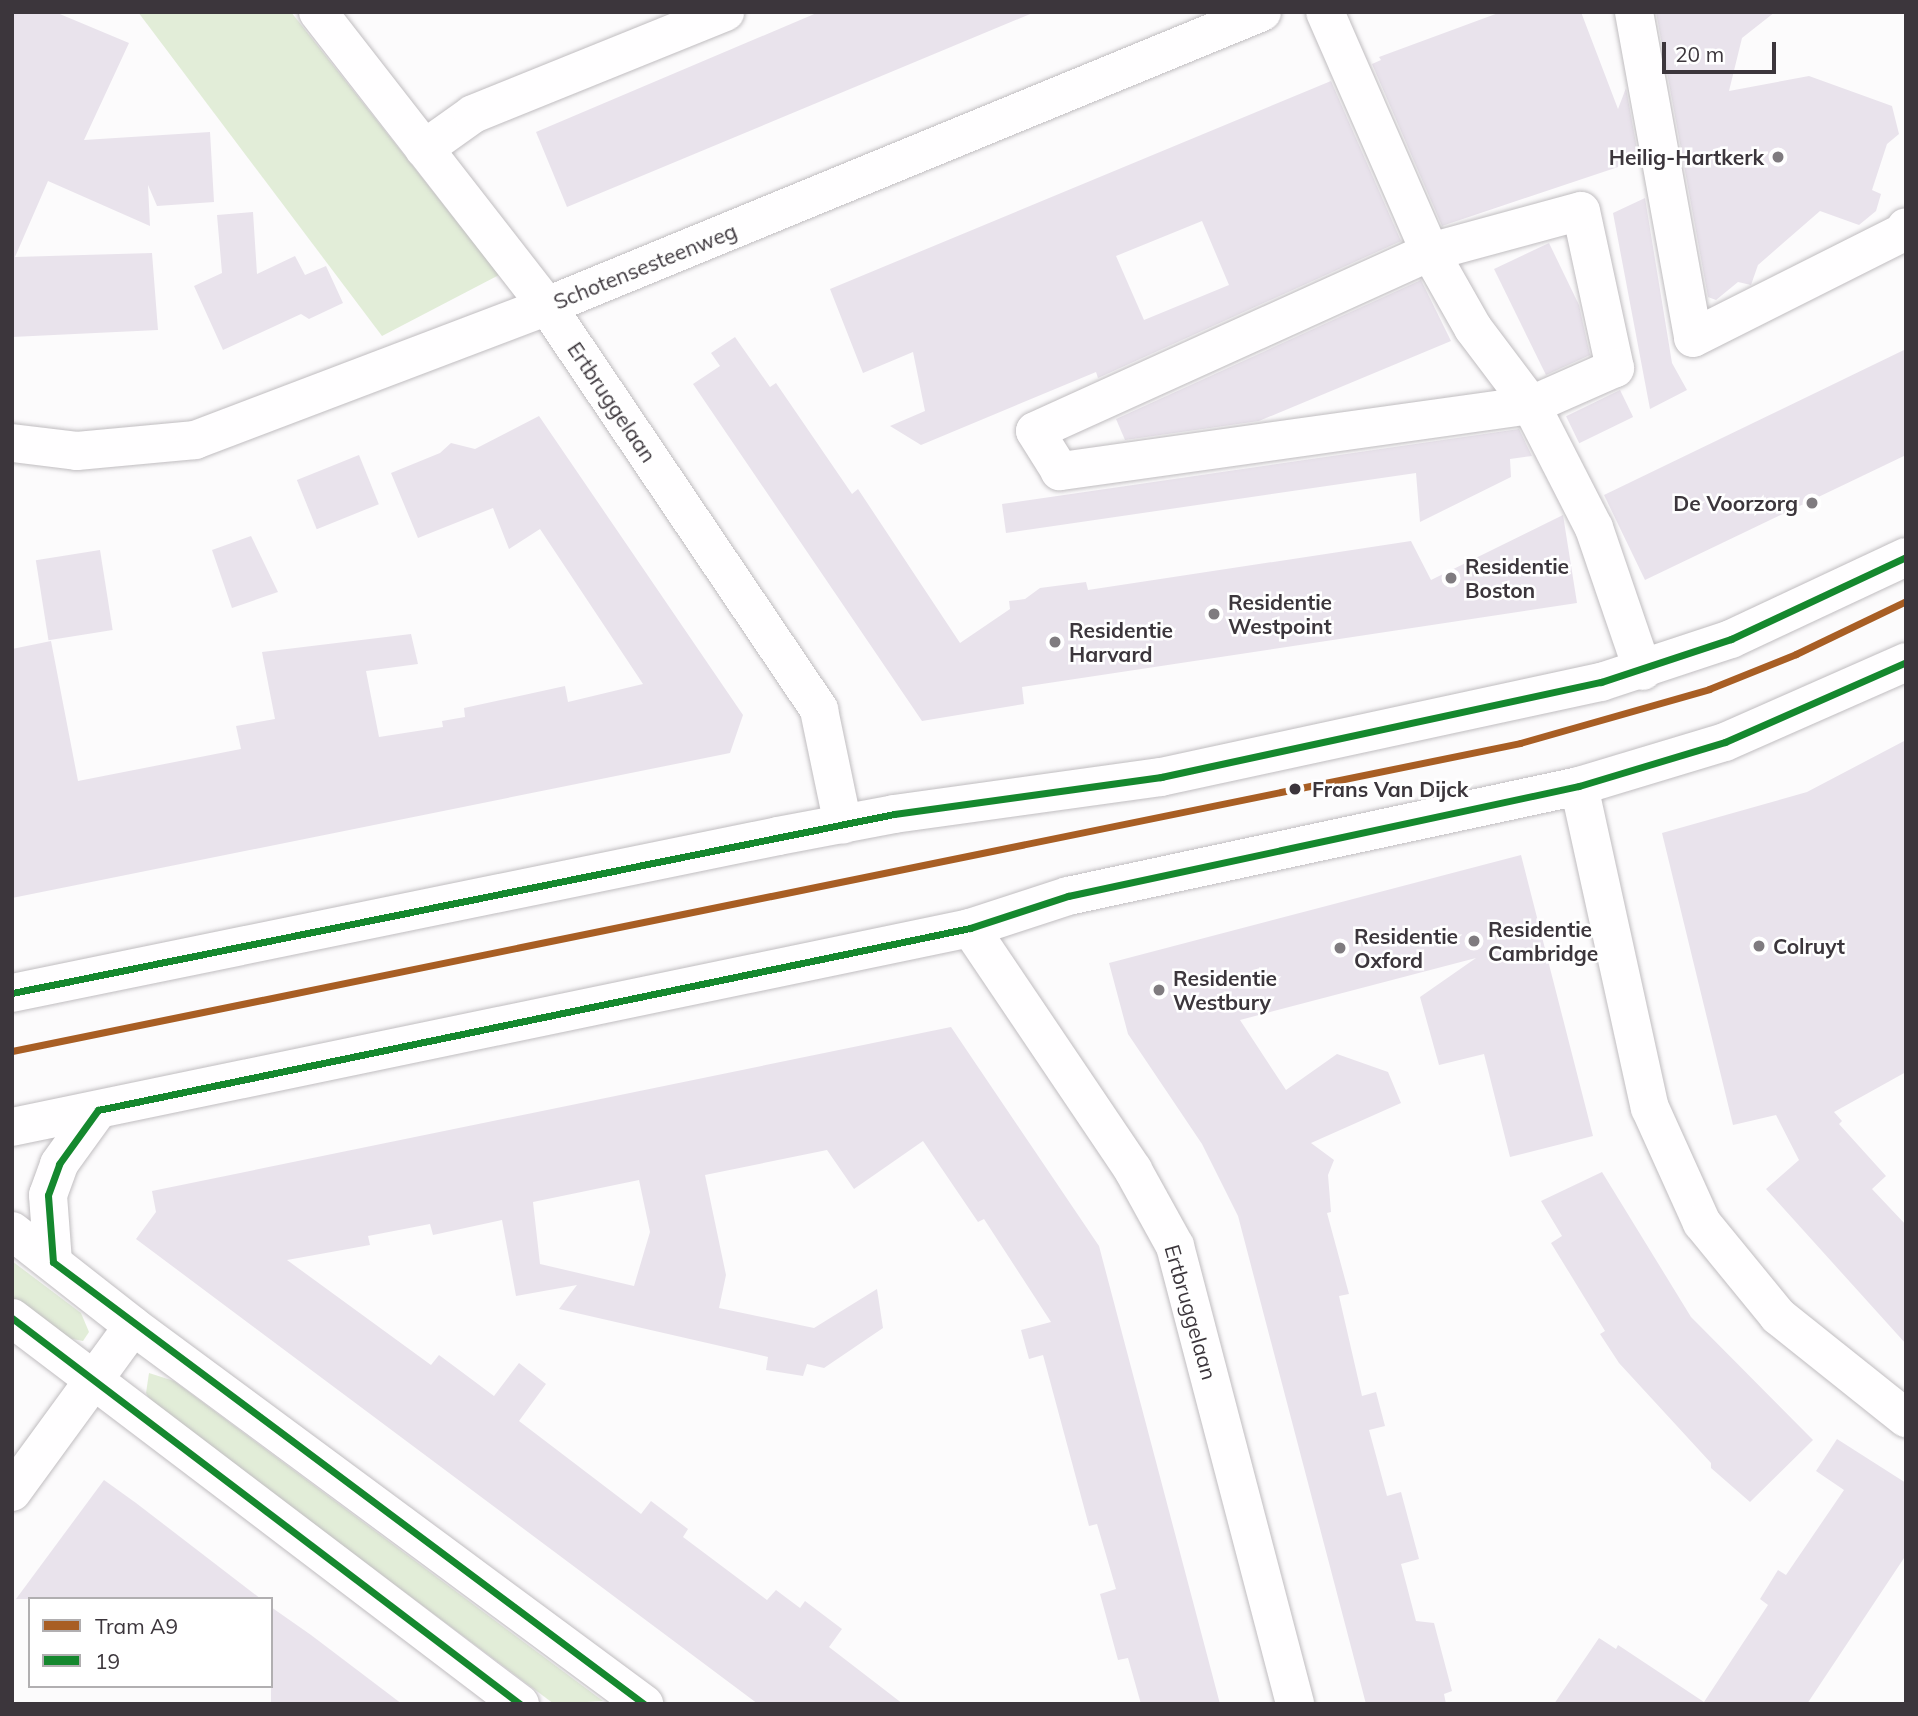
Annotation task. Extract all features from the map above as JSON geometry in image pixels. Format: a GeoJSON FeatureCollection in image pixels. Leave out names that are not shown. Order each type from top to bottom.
{"type":"FeatureCollection","features":[{"type":"Feature","properties":{"kind":"street","name":"Ertbruggelaan"},"geometry":{"type":"LineString","coordinates":[[318,12],[547,306],[819,710],[843,825]]}},
{"type":"Feature","properties":{"kind":"street"},"geometry":{"type":"LineString","coordinates":[[425,149],[473,114],[725,12]]}},
{"type":"Feature","properties":{"kind":"street","name":"Schotensesteenweg"},"geometry":{"type":"LineString","coordinates":[[12,443],[77,451],[195,440],[547,306],[1262,12]]}},
{"type":"Feature","properties":{"kind":"street"},"geometry":{"type":"LineString","coordinates":[[1325,12],[1430,252],[1473,328],[1531,405],[1594,528],[1643,671]]}},
{"type":"Feature","properties":{"kind":"street"},"geometry":{"type":"LineString","coordinates":[[1634,12],[1693,338],[1904,232],[1906,227]]}},
{"type":"Feature","properties":{"kind":"street"},"geometry":{"type":"LineString","coordinates":[[1581,211],[1615,368],[1531,405],[1060,471],[1035,431],[1430,252],[1581,211]]}},
{"type":"Feature","properties":{"kind":"street"},"geometry":{"type":"LineString","coordinates":[[12,993],[843,825],[1161,777],[1334,742],[1643,671],[1731,639],[1906,557]]}},
{"type":"Feature","properties":{"kind":"street"},"geometry":{"type":"LineString","coordinates":[[12,1127],[970,928],[1068,896],[1579,786],[1725,742],[1906,662]]}},
{"type":"Feature","properties":{"kind":"street"},"geometry":{"type":"LineString","coordinates":[[1579,786],[1650,1108],[1702,1223],[1778,1316],[1906,1418]]}},
{"type":"Feature","properties":{"kind":"street","name":"Ertbruggelaan"},"geometry":{"type":"LineString","coordinates":[[970,928],[1133,1170],[1175,1246],[1295,1704]]}},
{"type":"Feature","properties":{"kind":"street"},"geometry":{"type":"LineString","coordinates":[[53,1262],[48,1195],[59,1164],[98,1110]]}},
{"type":"Feature","properties":{"kind":"street"},"geometry":{"type":"LineString","coordinates":[[12,1231],[132,1326],[634,1701]]}},
{"type":"Feature","properties":{"kind":"street"},"geometry":{"type":"LineString","coordinates":[[12,1318],[520,1704]]}},
{"type":"Feature","properties":{"kind":"street"},"geometry":{"type":"LineString","coordinates":[[12,1492],[132,1326]]}},
{"type":"Feature","properties":{"kind":"green space"},"geometry":{"type":"Polygon","coordinates":[[[138,12],[291,12],[499,275],[382,336],[138,12]]]}},
{"type":"Feature","properties":{"kind":"green space"},"geometry":{"type":"Polygon","coordinates":[[[12,1261],[81,1313],[89,1332],[83,1341],[62,1337],[12,1298],[12,1261]]]}},
{"type":"Feature","properties":{"kind":"green space"},"geometry":{"type":"Polygon","coordinates":[[[149,1373],[174,1381],[603,1701],[554,1704],[152,1403],[146,1393],[149,1373]]]}},
{"type":"Feature","properties":{"kind":"building"},"geometry":{"type":"Polygon","coordinates":[[[12,12],[55,12],[129,43],[84,140],[210,132],[214,202],[157,206],[148,185],[150,226],[48,181],[15,257],[152,253],[158,330],[12,337],[12,12]]]}},
{"type":"Feature","properties":{"kind":"building"},"geometry":{"type":"Polygon","coordinates":[[[819,12],[1035,12],[567,207],[536,132],[819,12]]]}},
{"type":"Feature","properties":{"kind":"building"},"geometry":{"type":"Polygon","coordinates":[[[1501,12],[1581,12],[1618,109],[1626,88],[1639,160],[1442,226],[1372,64],[1381,60],[1379,57],[1501,12]]]}},
{"type":"Feature","properties":{"kind":"building","name":"Heilig-Hartkerk"},"geometry":{"type":"Polygon","coordinates":[[[1656,12],[1775,12],[1742,38],[1729,91],[1809,76],[1892,106],[1899,134],[1887,144],[1872,190],[1881,194],[1876,211],[1859,225],[1820,211],[1758,265],[1751,285],[1738,282],[1716,300],[1708,297],[1656,12]]]}},
{"type":"Feature","properties":{"kind":"building"},"geometry":{"type":"Polygon","coordinates":[[[1331,81],[1401,241],[1098,378],[1096,372],[921,445],[890,426],[925,411],[913,352],[863,373],[830,289],[1331,81]],[[1202,221],[1116,256],[1144,320],[1229,285],[1202,221]]]}},
{"type":"Feature","properties":{"kind":"building"},"geometry":{"type":"Polygon","coordinates":[[[1645,198],[1672,363],[1687,390],[1650,409],[1613,213],[1645,198]]]}},
{"type":"Feature","properties":{"kind":"building"},"geometry":{"type":"Polygon","coordinates":[[[253,212],[257,274],[295,256],[305,275],[326,266],[343,303],[309,319],[301,314],[223,350],[194,286],[222,273],[217,215],[253,212]]]}},
{"type":"Feature","properties":{"kind":"building"},"geometry":{"type":"Polygon","coordinates":[[[1549,243],[1579,305],[1590,355],[1546,375],[1494,269],[1549,243]]]}},
{"type":"Feature","properties":{"kind":"building"},"geometry":{"type":"Polygon","coordinates":[[[1421,280],[1451,341],[1259,421],[1125,440],[1116,419],[1421,280]]]}},
{"type":"Feature","properties":{"kind":"building"},"geometry":{"type":"Polygon","coordinates":[[[735,337],[770,387],[776,383],[852,494],[858,489],[960,643],[1010,609],[1009,601],[1025,599],[1040,588],[1086,582],[1088,590],[1411,541],[1431,580],[1563,515],[1577,603],[1022,687],[1024,704],[922,721],[693,384],[720,366],[711,353],[735,337]]]}},
{"type":"Feature","properties":{"kind":"building"},"geometry":{"type":"Polygon","coordinates":[[[1906,349],[1906,455],[1645,580],[1604,495],[1906,349]]]}},
{"type":"Feature","properties":{"kind":"building"},"geometry":{"type":"Polygon","coordinates":[[[1620,390],[1633,417],[1579,443],[1566,416],[1620,390]]]}},
{"type":"Feature","properties":{"kind":"building"},"geometry":{"type":"Polygon","coordinates":[[[539,416],[743,715],[730,753],[12,898],[12,649],[51,641],[78,781],[241,749],[236,726],[275,719],[262,652],[411,634],[418,664],[366,671],[379,737],[443,727],[442,721],[465,717],[464,708],[565,686],[568,702],[643,684],[540,529],[509,549],[493,508],[418,538],[391,473],[440,453],[451,443],[475,449],[539,416]]]}},
{"type":"Feature","properties":{"kind":"building"},"geometry":{"type":"Polygon","coordinates":[[[1519,429],[1532,456],[1510,459],[1511,477],[1420,522],[1416,473],[1006,533],[1002,504],[1519,429]]]}},
{"type":"Feature","properties":{"kind":"building"},"geometry":{"type":"Polygon","coordinates":[[[359,455],[379,504],[317,529],[297,480],[359,455]]]}},
{"type":"Feature","properties":{"kind":"building"},"geometry":{"type":"Polygon","coordinates":[[[251,536],[278,592],[232,608],[212,550],[251,536]]]}},
{"type":"Feature","properties":{"kind":"building"},"geometry":{"type":"Polygon","coordinates":[[[100,550],[113,630],[48,640],[36,560],[100,550]]]}},
{"type":"Feature","properties":{"kind":"building"},"geometry":{"type":"Polygon","coordinates":[[[1906,740],[1906,1072],[1834,1112],[1842,1121],[1839,1124],[1886,1176],[1872,1189],[1906,1225],[1906,1344],[1766,1189],[1799,1160],[1776,1115],[1733,1125],[1662,833],[1807,792],[1906,740]]]}},
{"type":"Feature","properties":{"kind":"building"},"geometry":{"type":"Polygon","coordinates":[[[1521,855],[1593,1136],[1510,1157],[1484,1054],[1439,1065],[1420,997],[1476,958],[1240,1020],[1286,1090],[1337,1054],[1388,1072],[1401,1103],[1311,1143],[1334,1160],[1328,1175],[1331,1212],[1327,1213],[1349,1294],[1339,1296],[1362,1396],[1376,1392],[1385,1426],[1369,1430],[1387,1496],[1401,1492],[1419,1559],[1401,1564],[1416,1621],[1434,1623],[1452,1691],[1444,1694],[1446,1704],[1366,1704],[1238,1216],[1202,1144],[1128,1034],[1109,963],[1521,855]]]}},
{"type":"Feature","properties":{"kind":"building"},"geometry":{"type":"Polygon","coordinates":[[[951,1027],[1099,1246],[1220,1704],[1141,1704],[1128,1658],[1118,1660],[1100,1594],[1116,1589],[1097,1524],[1089,1526],[1043,1355],[1029,1359],[1021,1330],[1051,1322],[984,1219],[978,1222],[923,1141],[854,1189],[827,1150],[705,1175],[726,1275],[719,1308],[814,1328],[877,1289],[883,1328],[824,1368],[807,1364],[803,1376],[766,1370],[768,1357],[559,1309],[577,1285],[516,1296],[502,1220],[433,1235],[430,1224],[368,1236],[370,1245],[287,1260],[431,1365],[439,1355],[494,1396],[519,1363],[546,1384],[519,1421],[641,1514],[651,1501],[688,1529],[683,1537],[767,1600],[776,1590],[800,1608],[805,1601],[842,1629],[829,1647],[903,1704],[758,1704],[136,1239],[156,1212],[152,1191],[951,1027]],[[639,1180],[533,1202],[540,1264],[634,1286],[650,1232],[639,1180]]]}},
{"type":"Feature","properties":{"kind":"building"},"geometry":{"type":"Polygon","coordinates":[[[1602,1172],[1691,1317],[1813,1440],[1750,1502],[1711,1468],[1711,1463],[1619,1363],[1600,1334],[1605,1331],[1551,1243],[1562,1236],[1541,1201],[1602,1172]]]}},
{"type":"Feature","properties":{"kind":"building"},"geometry":{"type":"Polygon","coordinates":[[[1837,1439],[1906,1483],[1906,1555],[1807,1704],[1554,1704],[1599,1638],[1616,1649],[1618,1645],[1704,1702],[1768,1605],[1760,1599],[1778,1570],[1786,1575],[1844,1490],[1816,1471],[1837,1439]]]}},
{"type":"Feature","properties":{"kind":"building"},"geometry":{"type":"Polygon","coordinates":[[[104,1480],[258,1597],[28,1597],[16,1599],[104,1480]]]}},
{"type":"Feature","properties":{"kind":"building"},"geometry":{"type":"Polygon","coordinates":[[[273,1608],[402,1704],[271,1704],[273,1608]]]}},
{"type":"Feature","properties":{"kind":"tram line","name":"A9"},"geometry":{"type":"LineString","coordinates":[[12,1051],[1520,743],[1709,689],[1796,654],[1906,601]]}},
{"type":"Feature","properties":{"kind":"transit line","name":"19"},"geometry":{"type":"LineString","coordinates":[[12,993],[894,814],[1161,777],[1601,682],[1731,639],[1906,557]]}},
{"type":"Feature","properties":{"kind":"transit line","name":"19"},"geometry":{"type":"LineString","coordinates":[[644,1704],[53,1262],[48,1195],[59,1164],[98,1110],[970,928],[1068,896],[1579,786],[1725,742],[1906,662]]}},
{"type":"Feature","properties":{"kind":"transit line","name":"19"},"geometry":{"type":"LineString","coordinates":[[12,1318],[520,1704]]}},
{"type":"Feature","properties":{"kind":"place","name":"Heilig-Hartkerk"},"geometry":{"type":"Point","coordinates":[1778,157]}},
{"type":"Feature","properties":{"kind":"place","name":"De Voorzorg"},"geometry":{"type":"Point","coordinates":[1812,503]}},
{"type":"Feature","properties":{"kind":"place","name":"Residentie Boston"},"geometry":{"type":"Point","coordinates":[1451,578]}},
{"type":"Feature","properties":{"kind":"place","name":"Residentie Westpoint"},"geometry":{"type":"Point","coordinates":[1214,614]}},
{"type":"Feature","properties":{"kind":"place","name":"Residentie Harvard"},"geometry":{"type":"Point","coordinates":[1055,642]}},
{"type":"Feature","properties":{"kind":"place","name":"Frans Van Dijck"},"geometry":{"type":"Point","coordinates":[1295,789]}},
{"type":"Feature","properties":{"kind":"place","name":"Residentie Cambridge"},"geometry":{"type":"Point","coordinates":[1474,941]}},
{"type":"Feature","properties":{"kind":"place","name":"Colruyt"},"geometry":{"type":"Point","coordinates":[1759,946]}},
{"type":"Feature","properties":{"kind":"place","name":"Residentie Oxford"},"geometry":{"type":"Point","coordinates":[1340,948]}},
{"type":"Feature","properties":{"kind":"place","name":"Residentie Westbury"},"geometry":{"type":"Point","coordinates":[1159,990]}}]}
